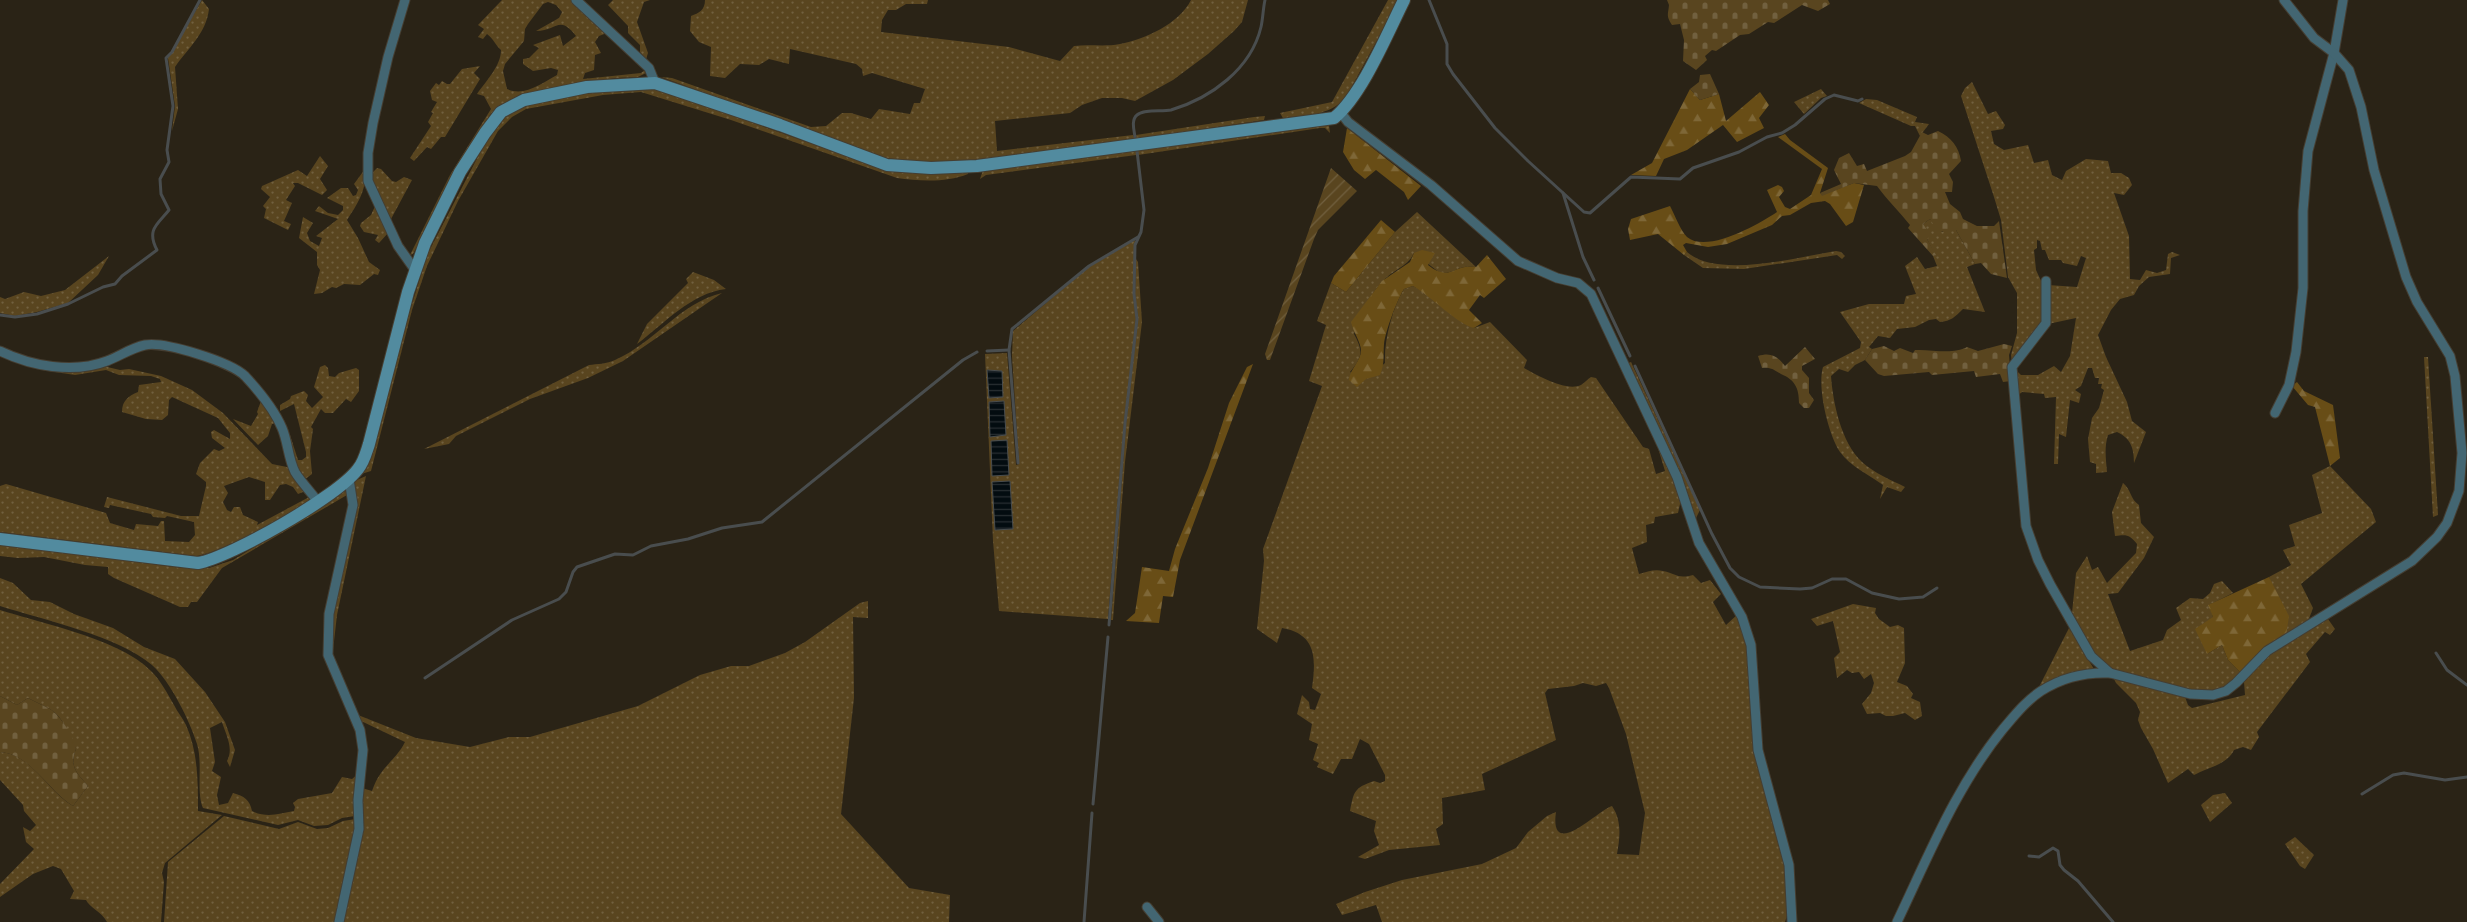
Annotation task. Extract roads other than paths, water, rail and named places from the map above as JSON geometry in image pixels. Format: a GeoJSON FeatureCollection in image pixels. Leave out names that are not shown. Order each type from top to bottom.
{"type":"FeatureCollection","features":[{"type":"Feature","properties":{"kind":"main road"},"geometry":{"type":"LineString","coordinates":[[0,539],[198,563],[209,561],[234,550],[318,502],[349,479],[359,468],[369,444],[415,270],[460,172],[501,112],[524,100],[551,93],[605,85],[655,84],[887,165],[954,168],[1334,118],[1340,113],[1361,84],[1404,0]]}},
{"type":"Feature","properties":{"kind":"street"},"geometry":{"type":"LineString","coordinates":[[405,0],[388,57],[373,123],[368,154],[368,181],[398,246],[415,270]]}},
{"type":"Feature","properties":{"kind":"street"},"geometry":{"type":"LineString","coordinates":[[576,0],[649,68],[655,84]]}},
{"type":"Feature","properties":{"kind":"street"},"geometry":{"type":"LineString","coordinates":[[1897,922],[1956,798],[1990,746],[2021,708],[2040,692],[2066,680],[2096,673],[2110,673],[2190,694],[2213,695],[2226,691],[2266,651],[2412,561],[2438,537],[2453,508],[2459,491],[2462,453],[2455,376],[2450,356],[2417,302],[2406,277],[2374,170],[2361,107],[2349,70],[2334,53],[2314,38],[2284,0]]}},
{"type":"Feature","properties":{"kind":"street"},"geometry":{"type":"LineString","coordinates":[[2275,413],[2289,385],[2296,352],[2303,288],[2303,210],[2308,151],[2334,53],[2343,0]]}},
{"type":"Feature","properties":{"kind":"street"},"geometry":{"type":"LineString","coordinates":[[1340,113],[1352,126],[1431,185],[1518,261],[1557,278],[1578,283],[1591,294],[1677,477],[1700,542],[1742,617],[1748,632],[1751,645],[1758,750],[1788,865],[1792,922]]}},
{"type":"Feature","properties":{"kind":"street"},"geometry":{"type":"LineString","coordinates":[[2046,281],[2046,323],[2012,367],[2023,509],[2032,542],[2050,584],[2091,656],[2110,673]]}},
{"type":"Feature","properties":{"kind":"street"},"geometry":{"type":"LineString","coordinates":[[0,351],[36,364],[80,366],[107,361],[140,346],[158,344],[220,361],[242,374],[261,395],[282,428],[297,474],[318,502]]}},
{"type":"Feature","properties":{"kind":"street"},"geometry":{"type":"LineString","coordinates":[[339,922],[359,829],[358,800],[363,750],[360,730],[328,654],[327,645],[329,614],[353,505],[349,479]]}},
{"type":"Feature","properties":{"kind":"street"},"geometry":{"type":"LineString","coordinates":[[1147,907],[1159,922]]}},
{"type":"Feature","properties":{"kind":"waterway"},"geometry":{"type":"LineString","coordinates":[[0,315],[15,317],[37,314],[68,304],[103,287],[115,284],[122,276],[157,250],[153,232],[157,223],[169,210],[161,194],[160,179],[169,162],[167,150],[173,106],[166,58],[172,52],[200,0]]}},
{"type":"Feature","properties":{"kind":"waterway"},"geometry":{"type":"LineString","coordinates":[[1135,137],[1133,122],[1140,113],[1171,110],[1186,105],[1214,90],[1239,69],[1256,42],[1261,27],[1265,0]]}},
{"type":"Feature","properties":{"kind":"waterway"},"geometry":{"type":"LineString","coordinates":[[1429,0],[1447,44],[1447,64],[1453,74],[1495,128],[1584,212],[1590,213],[1631,177],[1680,179],[1693,168],[1739,152],[1767,137],[1782,133],[1795,125],[1825,99],[1834,95],[1858,101],[1862,99]]}},
{"type":"Feature","properties":{"kind":"waterway"},"geometry":{"type":"LineString","coordinates":[[1109,625],[1125,423],[1137,319],[1134,294],[1135,245],[1141,232],[1144,210],[1137,151]]}},
{"type":"Feature","properties":{"kind":"waterway"},"geometry":{"type":"LineString","coordinates":[[1563,193],[1583,257],[1594,280]]}},
{"type":"Feature","properties":{"kind":"waterway"},"geometry":{"type":"LineString","coordinates":[[1018,463],[1009,350],[1012,329],[1089,266],[1138,237]]}},
{"type":"Feature","properties":{"kind":"waterway"},"geometry":{"type":"LineString","coordinates":[[1598,288],[1630,356]]}},
{"type":"Feature","properties":{"kind":"waterway"},"geometry":{"type":"LineString","coordinates":[[987,351],[1009,350]]}},
{"type":"Feature","properties":{"kind":"waterway"},"geometry":{"type":"LineString","coordinates":[[425,678],[512,620],[559,599],[566,592],[573,572],[577,567],[615,554],[633,555],[651,546],[688,539],[722,528],[762,522],[963,360],[977,352]]}},
{"type":"Feature","properties":{"kind":"waterway"},"geometry":{"type":"LineString","coordinates":[[1635,366],[1712,534],[1730,568],[1739,577],[1760,587],[1800,589],[1812,588],[1832,579],[1846,579],[1872,593],[1899,599],[1923,597],[1937,588]]}},
{"type":"Feature","properties":{"kind":"waterway"},"geometry":{"type":"LineString","coordinates":[[1093,804],[1108,637]]}},
{"type":"Feature","properties":{"kind":"waterway"},"geometry":{"type":"LineString","coordinates":[[2436,653],[2447,670],[2467,685]]}},
{"type":"Feature","properties":{"kind":"waterway"},"geometry":{"type":"LineString","coordinates":[[2362,794],[2393,775],[2404,773],[2445,780],[2467,777]]}},
{"type":"Feature","properties":{"kind":"waterway"},"geometry":{"type":"LineString","coordinates":[[1084,922],[1092,813]]}},
{"type":"Feature","properties":{"kind":"waterway"},"geometry":{"type":"LineString","coordinates":[[2029,856],[2039,857],[2053,848],[2058,851],[2060,865],[2078,881],[2113,922]]}}]}
